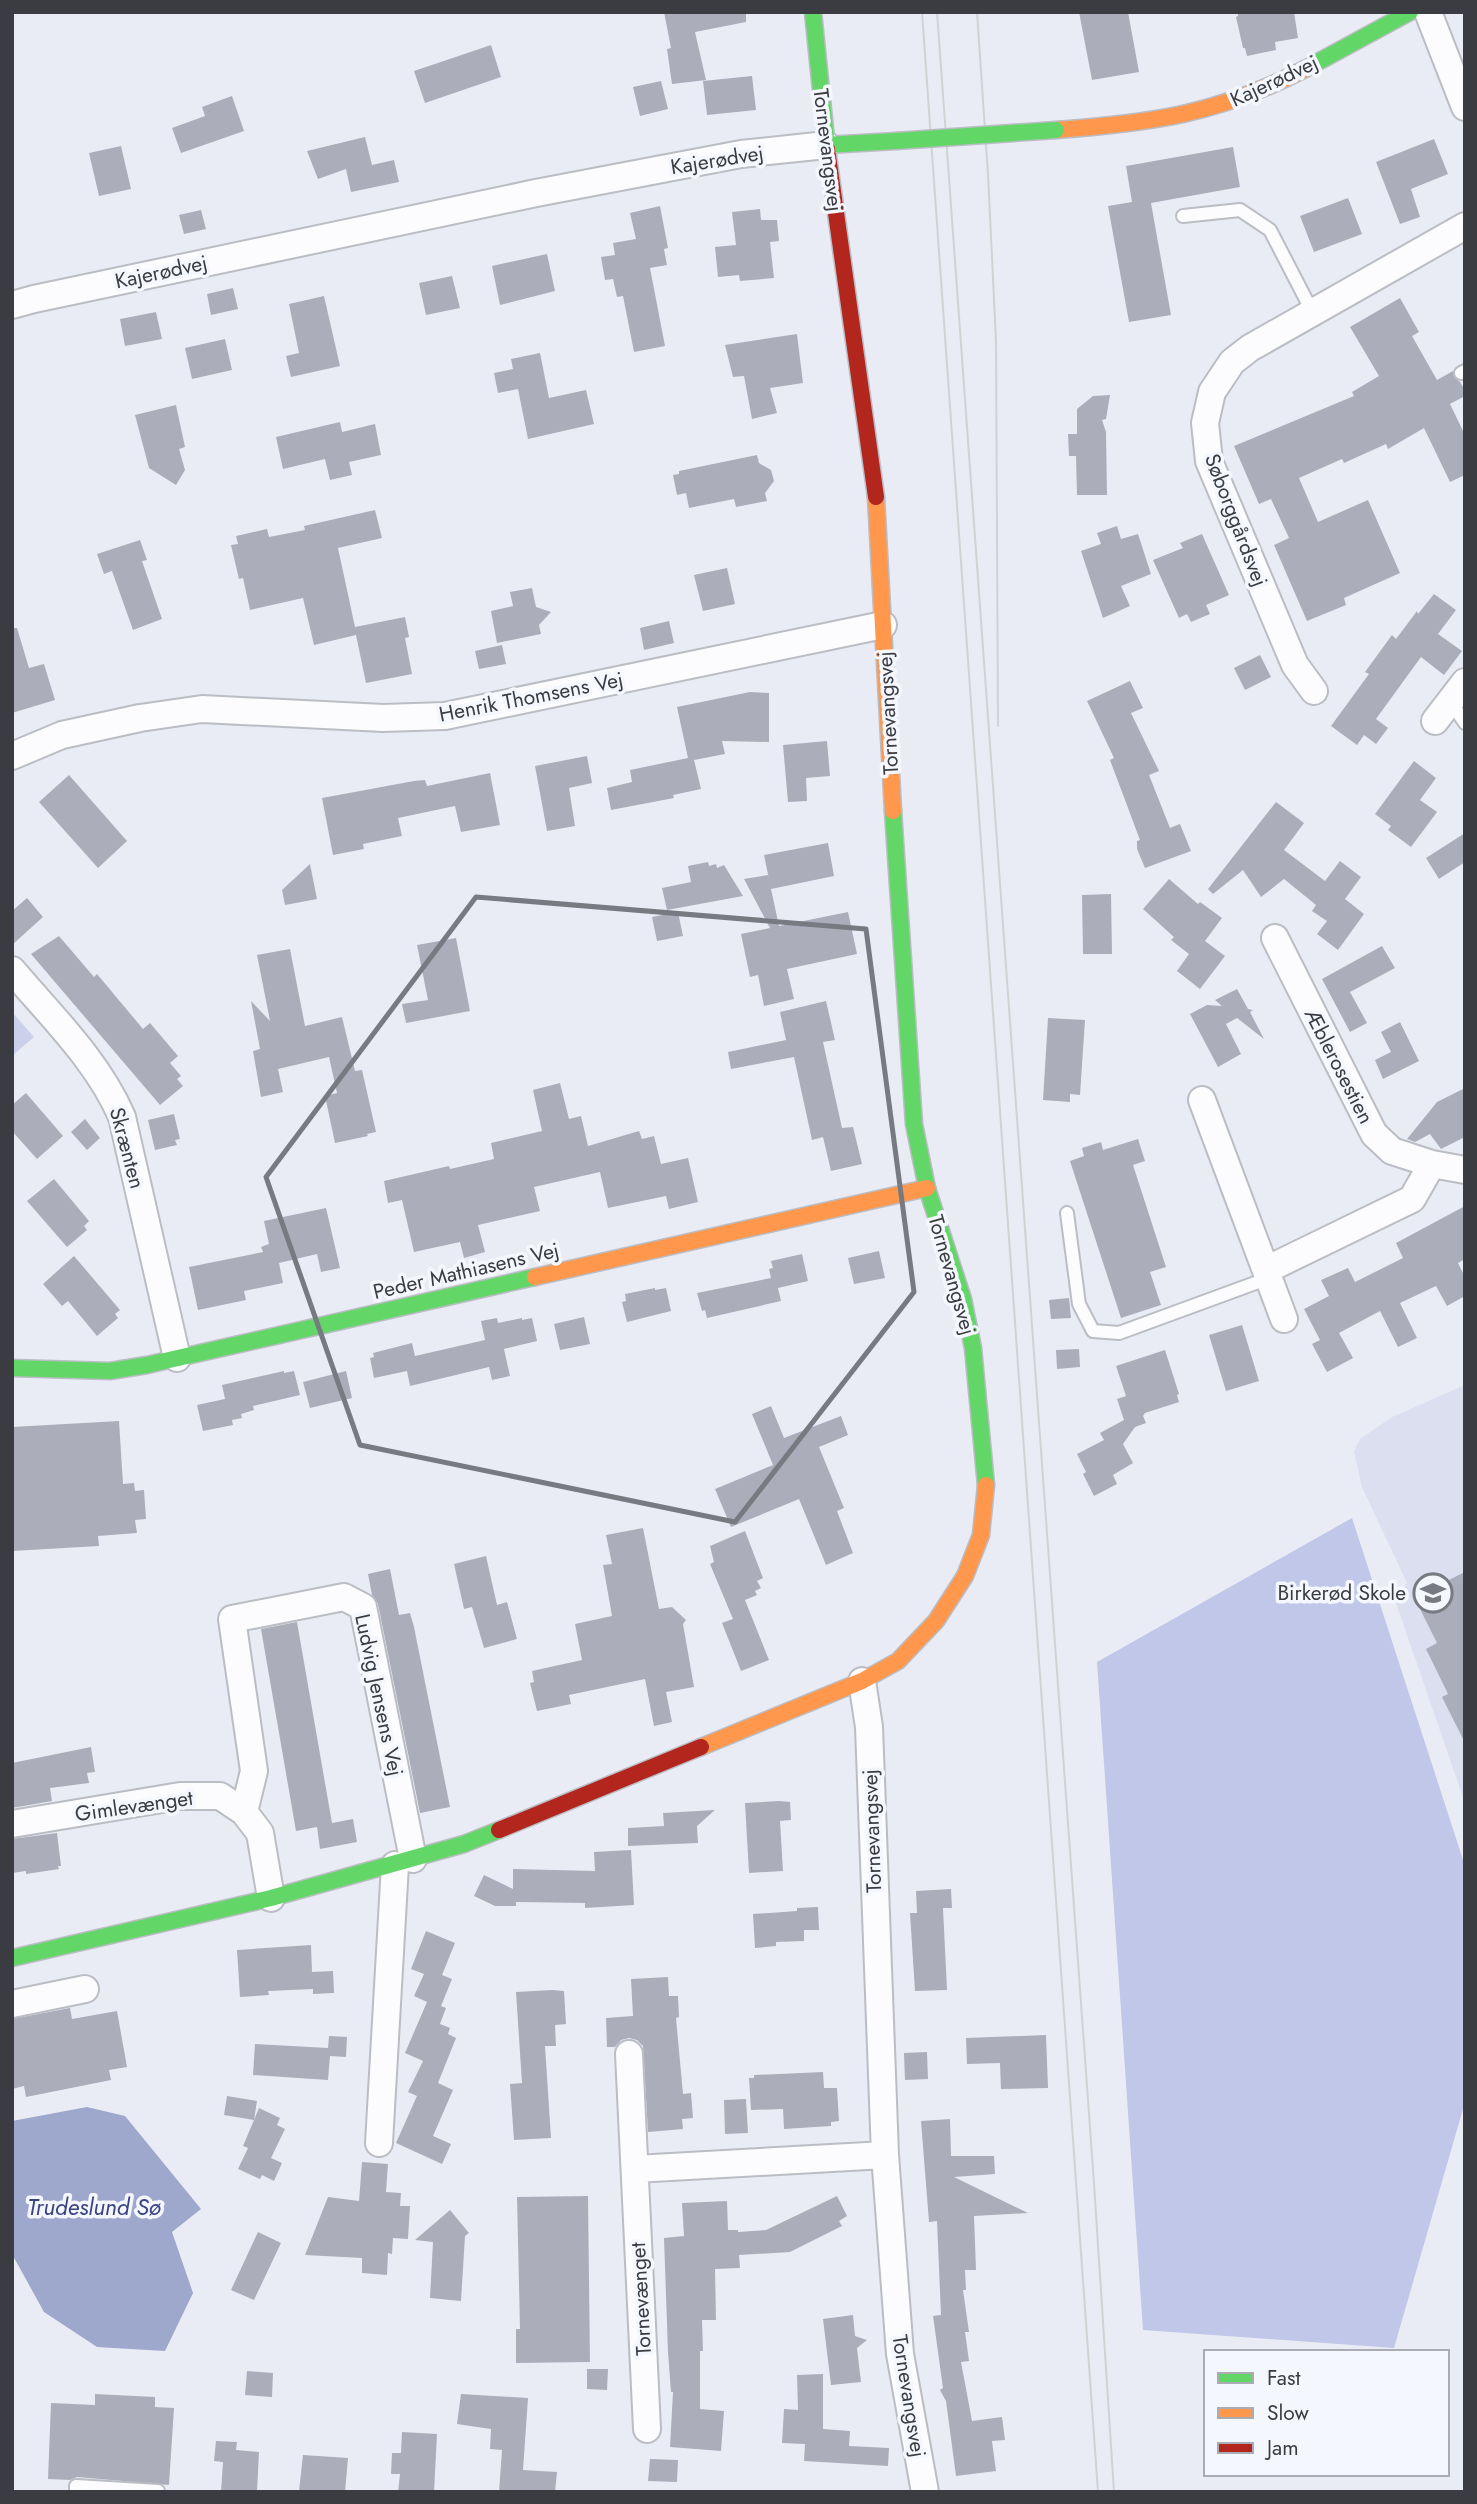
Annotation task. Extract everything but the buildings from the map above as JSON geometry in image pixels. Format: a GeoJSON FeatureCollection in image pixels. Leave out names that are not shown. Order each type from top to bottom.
{"type":"FeatureCollection","features":[{"type":"Feature","properties":{"kind":"street","name":"Tornevangsvej"},"geometry":{"type":"LineString","coordinates":[[813,12],[826,145],[875,477],[899,916],[914,1124],[927,1188],[963,1299],[972,1348],[986,1486],[981,1535],[965,1576],[936,1621],[898,1661],[862,1681],[869,1727],[885,2155],[900,2354],[925,2492]]}},
{"type":"Feature","properties":{"kind":"street","name":"Kajerødvej"},"geometry":{"type":"LineString","coordinates":[[12,305],[536,193],[741,154],[826,145],[1056,130],[1173,118],[1217,107],[1256,93],[1365,24],[1410,12]]}},
{"type":"Feature","properties":{"kind":"street"},"geometry":{"type":"LineString","coordinates":[[1428,12],[1465,107]]}},
{"type":"Feature","properties":{"kind":"street","name":"Søborggårdsvej"},"geometry":{"type":"LineString","coordinates":[[1314,691],[1295,665],[1209,461],[1205,423],[1212,392],[1232,362],[1250,348],[1465,226]]}},
{"type":"Feature","properties":{"kind":"street","name":"Henrik Thomsens Vej"},"geometry":{"type":"LineString","coordinates":[[12,756],[62,735],[140,718],[201,709],[383,718],[446,716],[883,625]]}},
{"type":"Feature","properties":{"kind":"street","name":"Æblerosestien"},"geometry":{"type":"LineString","coordinates":[[1275,938],[1374,1134],[1392,1151],[1432,1164],[1465,1170]]}},
{"type":"Feature","properties":{"kind":"street","name":"Skrænten"},"geometry":{"type":"LineString","coordinates":[[12,970],[111,1091],[118,1108],[177,1358]]}},
{"type":"Feature","properties":{"kind":"street"},"geometry":{"type":"LineString","coordinates":[[1202,1100],[1284,1318]]}},
{"type":"Feature","properties":{"kind":"street"},"geometry":{"type":"LineString","coordinates":[[1268,1274],[1412,1199],[1432,1164]]}},
{"type":"Feature","properties":{"kind":"street","name":"Peder Mathiasens Vej"},"geometry":{"type":"LineString","coordinates":[[12,1368],[110,1371],[177,1358],[927,1188]]}},
{"type":"Feature","properties":{"kind":"street","name":"Ludvig Jensens Vej"},"geometry":{"type":"LineString","coordinates":[[244,1812],[254,1771],[232,1619],[344,1597],[363,1607],[404,1862],[379,2143]]}},
{"type":"Feature","properties":{"kind":"street"},"geometry":{"type":"LineString","coordinates":[[12,1958],[271,1898],[464,1844],[862,1681]]}},
{"type":"Feature","properties":{"kind":"street","name":"Gimlevænget"},"geometry":{"type":"LineString","coordinates":[[12,1824],[180,1796],[220,1796],[244,1812]]}},
{"type":"Feature","properties":{"kind":"street"},"geometry":{"type":"LineString","coordinates":[[244,1812],[260,1833],[271,1898]]}},
{"type":"Feature","properties":{"kind":"street"},"geometry":{"type":"LineString","coordinates":[[12,2004],[85,1989]]}},
{"type":"Feature","properties":{"kind":"street","name":"Tornevænget"},"geometry":{"type":"LineString","coordinates":[[629,2054],[647,2429]]}},
{"type":"Feature","properties":{"kind":"street"},"geometry":{"type":"LineString","coordinates":[[635,2169],[885,2155]]}},
{"type":"Feature","properties":{"kind":"lane"},"geometry":{"type":"LineString","coordinates":[[1183,216],[1240,210],[1270,230],[1313,313]]}},
{"type":"Feature","properties":{"kind":"lane"},"geometry":{"type":"LineString","coordinates":[[1068,1213],[1079,1304],[1093,1331],[1119,1333],[1268,1274]]}},
{"type":"Feature","properties":{"kind":"lane"},"geometry":{"type":"LineString","coordinates":[[76,2492],[76,2486],[159,2491]]}},
{"type":"Feature","properties":{"kind":"highlighted area"},"geometry":{"type":"Polygon","coordinates":[[[476,897],[866,929],[914,1292],[735,1522],[360,1445],[266,1177],[476,897]]]}},
{"type":"Feature","properties":{"kind":"shaded area"},"geometry":{"type":"Polygon","coordinates":[[[12,1012],[34,1037],[12,1056],[12,1012]]]}},
{"type":"Feature","properties":{"kind":"shaded area","name":"Birkerød Skole"},"geometry":{"type":"Polygon","coordinates":[[[1465,1385],[1465,1803],[1396,1603],[1407,1583],[1362,1487],[1354,1452],[1360,1439],[1392,1417],[1465,1385]]]}},
{"type":"Feature","properties":{"kind":"shaded area"},"geometry":{"type":"Polygon","coordinates":[[[1352,1518],[1465,1866],[1465,2102],[1394,2348],[1143,2330],[1097,1662],[1352,1518]]]}},
{"type":"Feature","properties":{"kind":"water","name":"Trudeslund Sø"},"geometry":{"type":"Polygon","coordinates":[[[87,2107],[125,2116],[201,2209],[172,2232],[193,2293],[165,2351],[97,2347],[44,2312],[12,2254],[12,2121],[87,2107]]]}},
{"type":"Feature","properties":{"kind":"tram line"},"geometry":{"type":"LineString","coordinates":[[922,12],[1098,2492]]}},
{"type":"Feature","properties":{"kind":"tram line"},"geometry":{"type":"LineString","coordinates":[[937,12],[1114,2492]]}},
{"type":"Feature","properties":{"kind":"tram line"},"geometry":{"type":"LineString","coordinates":[[977,12],[996,341],[998,726]]}},
{"type":"Feature","properties":{"kind":"traffic: fast"},"geometry":{"type":"LineString","coordinates":[[813,12],[827,149]]}},
{"type":"Feature","properties":{"kind":"traffic: fast"},"geometry":{"type":"LineString","coordinates":[[1305,69],[1410,12]]}},
{"type":"Feature","properties":{"kind":"traffic: fast"},"geometry":{"type":"LineString","coordinates":[[896,141],[1056,130]]}},
{"type":"Feature","properties":{"kind":"traffic: fast"},"geometry":{"type":"LineString","coordinates":[[826,145],[896,141]]}},
{"type":"Feature","properties":{"kind":"traffic: fast"},"geometry":{"type":"LineString","coordinates":[[893,811],[914,1124],[927,1188],[963,1299],[973,1348],[986,1485]]}},
{"type":"Feature","properties":{"kind":"traffic: fast"},"geometry":{"type":"LineString","coordinates":[[12,1368],[110,1371],[147,1365],[535,1277]]}},
{"type":"Feature","properties":{"kind":"traffic: fast"},"geometry":{"type":"LineString","coordinates":[[12,1958],[271,1898],[464,1844],[499,1830]]}},
{"type":"Feature","properties":{"kind":"traffic: slow"},"geometry":{"type":"LineString","coordinates":[[1056,130],[1123,124],[1184,114],[1243,97],[1305,69]]}},
{"type":"Feature","properties":{"kind":"traffic: slow"},"geometry":{"type":"LineString","coordinates":[[876,497],[893,811]]}},
{"type":"Feature","properties":{"kind":"traffic: slow"},"geometry":{"type":"LineString","coordinates":[[535,1277],[927,1188]]}},
{"type":"Feature","properties":{"kind":"traffic: slow"},"geometry":{"type":"LineString","coordinates":[[701,1747],[862,1681],[898,1661],[936,1621],[965,1576],[981,1535],[986,1485]]}},
{"type":"Feature","properties":{"kind":"traffic: jam"},"geometry":{"type":"LineString","coordinates":[[827,149],[876,497]]}},
{"type":"Feature","properties":{"kind":"traffic: jam"},"geometry":{"type":"LineString","coordinates":[[499,1830],[701,1747]]}},
{"type":"Feature","properties":{"kind":"place","name":"Birkerød Skole"},"geometry":{"type":"Point","coordinates":[1433,1593]}}]}
